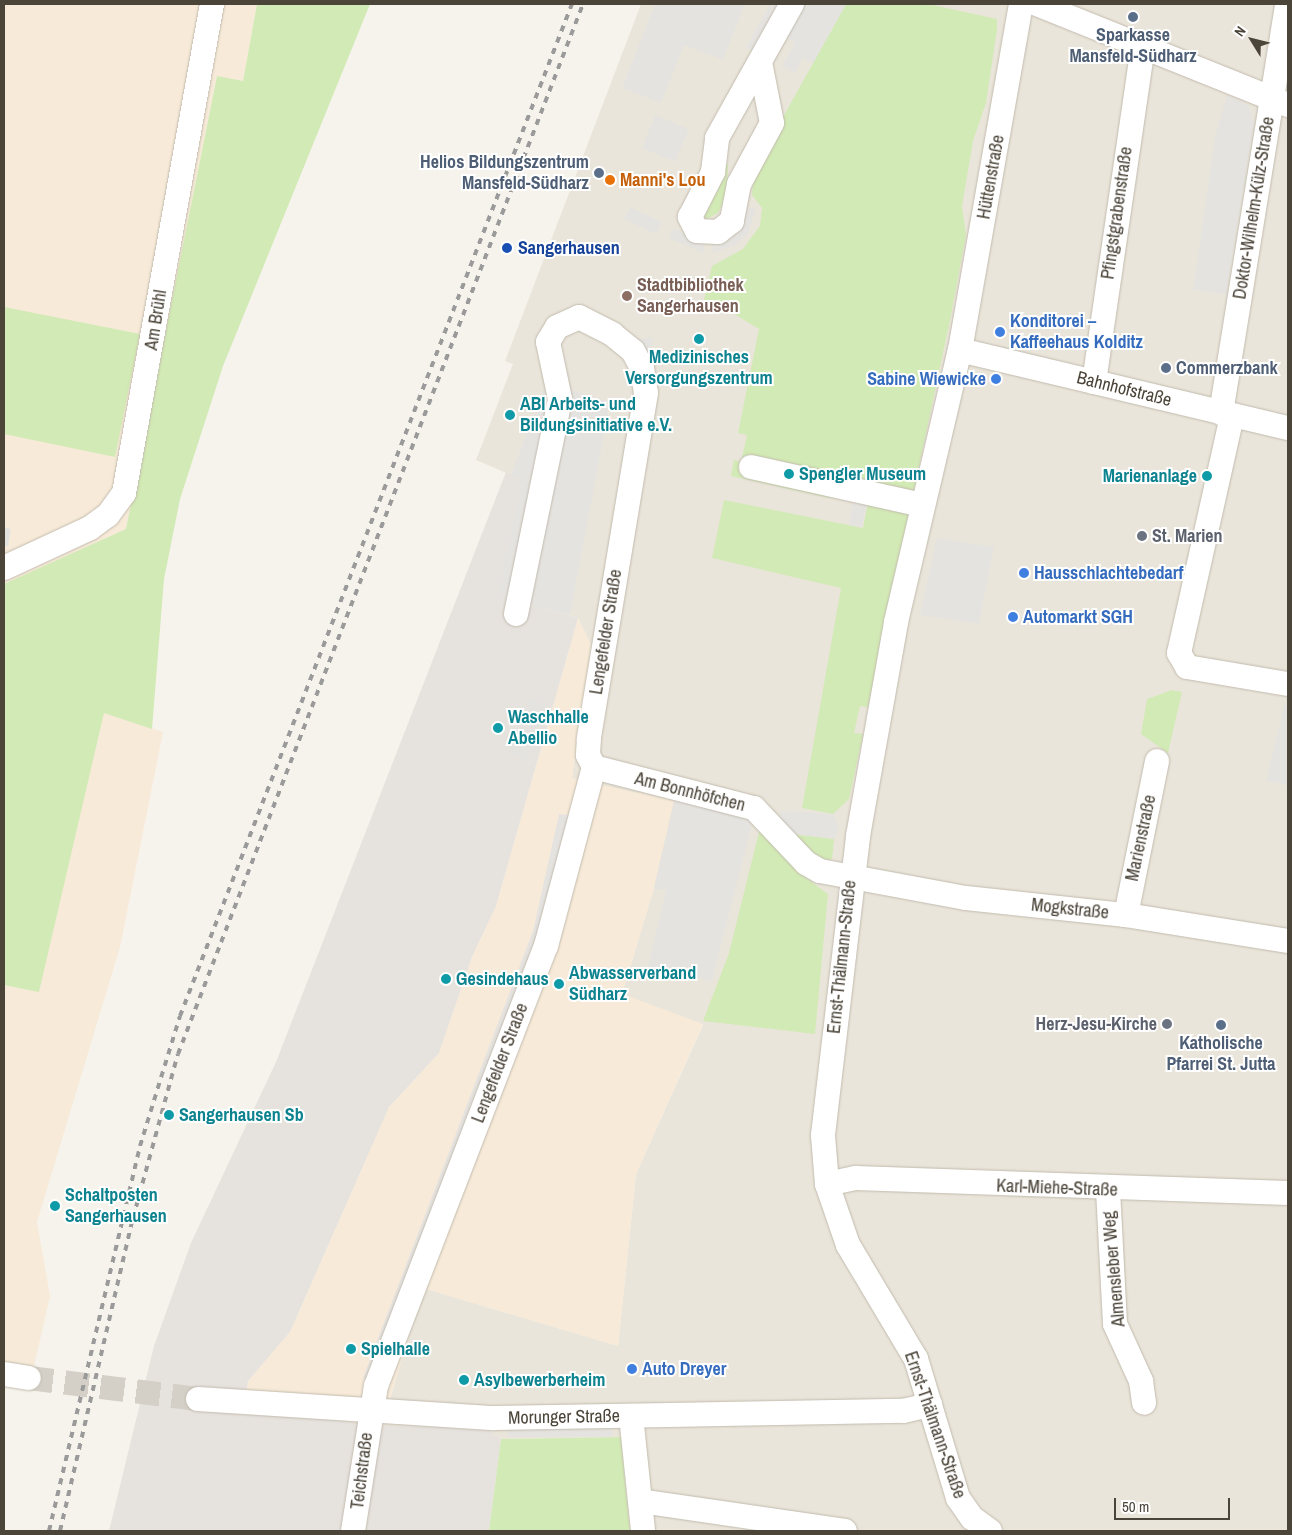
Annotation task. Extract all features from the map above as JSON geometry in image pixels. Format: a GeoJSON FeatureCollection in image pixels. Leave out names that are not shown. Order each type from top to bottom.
{"type":"FeatureCollection","features":[{"type":"Feature","properties":{"kind":"street","name":"Am Brühl"},"geometry":{"type":"LineString","coordinates":[[4,568],[90,528],[108,515],[124,493],[212,4]]}},
{"type":"Feature","properties":{"kind":"street"},"geometry":{"type":"LineString","coordinates":[[760,62],[772,123],[739,184],[732,221],[718,232],[701,232],[692,226],[690,217],[713,172],[715,142],[792,4]]}},
{"type":"Feature","properties":{"kind":"street","name":"Hüttenstraße"},"geometry":{"type":"LineString","coordinates":[[960,350],[1021,4]]}},
{"type":"Feature","properties":{"kind":"street"},"geometry":{"type":"LineString","coordinates":[[1037,4],[1279,101]]}},
{"type":"Feature","properties":{"kind":"street","name":"Doktor-Wilhelm-Külz-Straße"},"geometry":{"type":"LineString","coordinates":[[1227,415],[1279,101],[1287,4]]}},
{"type":"Feature","properties":{"kind":"street","name":"Pfingstgrabenstraße"},"geometry":{"type":"LineString","coordinates":[[1094,382],[1143,46]]}},
{"type":"Feature","properties":{"kind":"street","name":"Lengefelder Straße"},"geometry":{"type":"LineString","coordinates":[[370,1411],[397,1328],[546,946],[594,767],[588,755],[588,739],[646,393],[642,368],[633,351],[612,334],[579,317],[557,327],[548,342],[560,399],[516,614]]}},
{"type":"Feature","properties":{"kind":"street","name":"Bahnhofstraße"},"geometry":{"type":"LineString","coordinates":[[960,350],[1288,428]]}},
{"type":"Feature","properties":{"kind":"street","name":"Ernst-Thälmann-Straße"},"geometry":{"type":"LineString","coordinates":[[960,350],[922,505],[893,638],[851,876],[823,1135],[826,1184],[848,1245],[916,1359],[955,1492],[967,1513],[987,1531]]}},
{"type":"Feature","properties":{"kind":"street"},"geometry":{"type":"LineString","coordinates":[[1227,415],[1179,653],[1182,664],[1288,684]]}},
{"type":"Feature","properties":{"kind":"street"},"geometry":{"type":"LineString","coordinates":[[751,468],[922,505]]}},
{"type":"Feature","properties":{"kind":"street","name":"Marienstraße"},"geometry":{"type":"LineString","coordinates":[[1126,915],[1157,762]]}},
{"type":"Feature","properties":{"kind":"street","name":"Am Bonnhöfchen"},"geometry":{"type":"LineString","coordinates":[[594,767],[754,808],[812,868],[851,876]]}},
{"type":"Feature","properties":{"kind":"street","name":"Mogkstraße"},"geometry":{"type":"LineString","coordinates":[[851,876],[1050,910],[1126,915],[1288,942]]}},
{"type":"Feature","properties":{"kind":"street","name":"Karl-Miehe-Straße"},"geometry":{"type":"LineString","coordinates":[[826,1184],[856,1178],[1108,1190],[1288,1194]]}},
{"type":"Feature","properties":{"kind":"street","name":"Almensleber Weg"},"geometry":{"type":"LineString","coordinates":[[1108,1190],[1115,1324],[1141,1380],[1144,1403]]}},
{"type":"Feature","properties":{"kind":"street"},"geometry":{"type":"LineString","coordinates":[[4,1374],[29,1378]]}},
{"type":"Feature","properties":{"kind":"street","name":"Morunger Straße"},"geometry":{"type":"LineString","coordinates":[[198,1400],[494,1418],[903,1411],[930,1405]]}},
{"type":"Feature","properties":{"kind":"street","name":"Teichstraße"},"geometry":{"type":"LineString","coordinates":[[353,1531],[370,1411]]}},
{"type":"Feature","properties":{"kind":"street"},"geometry":{"type":"LineString","coordinates":[[631,1416],[643,1531]]}},
{"type":"Feature","properties":{"kind":"street"},"geometry":{"type":"LineString","coordinates":[[640,1501],[844,1531]]}},
{"type":"Feature","properties":{"kind":"shaded area"},"geometry":{"type":"Polygon","coordinates":[[[4,4],[257,4],[243,81],[217,76],[126,529],[4,584],[4,4]]]}},
{"type":"Feature","properties":{"kind":"shaded area"},"geometry":{"type":"Polygon","coordinates":[[[641,4],[1288,4],[1288,1531],[630,1531],[621,1437],[501,1439],[484,1427],[382,1426],[423,1288],[618,1346],[636,1174],[703,1025],[622,994],[654,888],[572,778],[591,645],[578,618],[498,596],[523,480],[476,460],[513,364],[505,361],[641,4]]]}},
{"type":"Feature","properties":{"kind":"shaded area"},"geometry":{"type":"Polygon","coordinates":[[[655,4],[745,4],[723,60],[684,45],[661,103],[622,88],[655,4]]]}},
{"type":"Feature","properties":{"kind":"shaded area"},"geometry":{"type":"Polygon","coordinates":[[[770,4],[782,4],[755,52],[746,47],[770,4]]]}},
{"type":"Feature","properties":{"kind":"shaded area"},"geometry":{"type":"Polygon","coordinates":[[[804,4],[846,4],[813,63],[803,58],[795,73],[782,66],[795,42],[785,37],[804,4]]]}},
{"type":"Feature","properties":{"kind":"shaded area"},"geometry":{"type":"Polygon","coordinates":[[[1227,95],[1249,106],[1254,123],[1226,294],[1193,290],[1215,137],[1227,95]]]}},
{"type":"Feature","properties":{"kind":"shaded area"},"geometry":{"type":"Polygon","coordinates":[[[655,115],[689,129],[675,162],[642,148],[655,115]]]}},
{"type":"Feature","properties":{"kind":"shaded area"},"geometry":{"type":"Polygon","coordinates":[[[630,207],[662,222],[656,234],[624,219],[630,207]]]}},
{"type":"Feature","properties":{"kind":"shaded area"},"geometry":{"type":"Polygon","coordinates":[[[744,208],[756,208],[748,233],[735,245],[712,253],[713,242],[744,208]]]}},
{"type":"Feature","properties":{"kind":"shaded area"},"geometry":{"type":"Polygon","coordinates":[[[674,229],[705,241],[704,253],[668,238],[674,229]]]}},
{"type":"Feature","properties":{"kind":"shaded area"},"geometry":{"type":"Polygon","coordinates":[[[653,337],[649,360],[635,340],[653,337]]]}},
{"type":"Feature","properties":{"kind":"shaded area"},"geometry":{"type":"Polygon","coordinates":[[[543,390],[572,400],[571,390],[610,402],[570,615],[498,596],[523,480],[511,475],[543,390]]]}},
{"type":"Feature","properties":{"kind":"shaded area"},"geometry":{"type":"Polygon","coordinates":[[[506,472],[523,480],[499,596],[578,618],[496,906],[472,957],[439,1053],[389,1107],[290,1332],[248,1381],[244,1410],[362,1423],[345,1531],[109,1531],[154,1346],[191,1243],[276,1062],[506,472]]]}},
{"type":"Feature","properties":{"kind":"shaded area"},"geometry":{"type":"Polygon","coordinates":[[[854,495],[868,498],[862,527],[849,525],[854,495]]]}},
{"type":"Feature","properties":{"kind":"shaded area"},"geometry":{"type":"Polygon","coordinates":[[[4,527],[11,529],[8,546],[4,546],[4,527]]]}},
{"type":"Feature","properties":{"kind":"shaded area"},"geometry":{"type":"Polygon","coordinates":[[[937,538],[994,547],[979,624],[920,615],[937,538]]]}},
{"type":"Feature","properties":{"kind":"shaded area"},"geometry":{"type":"Polygon","coordinates":[[[578,618],[591,645],[572,778],[674,801],[654,888],[622,994],[703,1024],[636,1174],[618,1346],[423,1288],[382,1426],[244,1410],[248,1381],[290,1332],[389,1107],[439,1053],[472,957],[496,906],[578,618]]]}},
{"type":"Feature","properties":{"kind":"shaded area"},"geometry":{"type":"Polygon","coordinates":[[[530,698],[548,704],[527,759],[510,753],[530,698]]]}},
{"type":"Feature","properties":{"kind":"shaded area"},"geometry":{"type":"Polygon","coordinates":[[[1284,705],[1288,705],[1288,785],[1266,781],[1284,705]]]}},
{"type":"Feature","properties":{"kind":"shaded area"},"geometry":{"type":"Polygon","coordinates":[[[104,712],[163,732],[120,947],[37,1222],[50,1296],[29,1388],[4,1385],[4,985],[39,991],[104,712]]]}},
{"type":"Feature","properties":{"kind":"shaded area"},"geometry":{"type":"Polygon","coordinates":[[[674,801],[747,816],[753,821],[712,981],[648,967],[666,891],[654,888],[674,801]]]}},
{"type":"Feature","properties":{"kind":"shaded area"},"geometry":{"type":"Polygon","coordinates":[[[780,811],[833,814],[839,829],[834,839],[793,834],[782,823],[780,811]]]}},
{"type":"Feature","properties":{"kind":"shaded area"},"geometry":{"type":"Polygon","coordinates":[[[559,814],[575,816],[544,932],[370,1382],[363,1378],[533,931],[559,814]]]}},
{"type":"Feature","properties":{"kind":"shaded area"},"geometry":{"type":"Polygon","coordinates":[[[382,1426],[484,1427],[501,1439],[489,1531],[359,1531],[382,1426]]]}},
{"type":"Feature","properties":{"kind":"shaded area"},"geometry":{"type":"Polygon","coordinates":[[[612,1426],[612,1437],[508,1437],[509,1427],[612,1426]]]}},
{"type":"Feature","properties":{"kind":"green space"},"geometry":{"type":"Polygon","coordinates":[[[257,4],[370,4],[223,366],[180,499],[164,579],[152,729],[104,713],[39,992],[4,985],[4,584],[126,529],[217,76],[243,81],[257,4]]]}},
{"type":"Feature","properties":{"kind":"green space"},"geometry":{"type":"Polygon","coordinates":[[[846,4],[928,4],[997,19],[997,30],[986,103],[973,141],[962,206],[966,235],[950,320],[868,707],[860,706],[854,733],[863,734],[849,799],[833,814],[802,808],[841,588],[712,558],[724,500],[863,528],[869,497],[830,491],[829,498],[731,476],[734,460],[741,462],[747,435],[738,433],[759,329],[734,314],[702,308],[712,266],[743,249],[760,226],[762,208],[752,195],[754,169],[846,4]]]}},
{"type":"Feature","properties":{"kind":"green space"},"geometry":{"type":"Polygon","coordinates":[[[724,160],[728,166],[727,195],[718,213],[706,219],[703,215],[724,160]]]}},
{"type":"Feature","properties":{"kind":"green space"},"geometry":{"type":"Polygon","coordinates":[[[4,307],[140,334],[115,457],[4,434],[4,307]]]}},
{"type":"Feature","properties":{"kind":"green space"},"geometry":{"type":"Polygon","coordinates":[[[1172,690],[1182,692],[1168,753],[1141,734],[1147,699],[1172,690]]]}},
{"type":"Feature","properties":{"kind":"green space"},"geometry":{"type":"Polygon","coordinates":[[[760,828],[799,873],[828,894],[815,1034],[703,1021],[729,953],[760,828]]]}},
{"type":"Feature","properties":{"kind":"green space"},"geometry":{"type":"Polygon","coordinates":[[[793,834],[834,839],[832,859],[816,861],[793,834]]]}},
{"type":"Feature","properties":{"kind":"green space"},"geometry":{"type":"Polygon","coordinates":[[[621,1437],[630,1531],[489,1531],[501,1439],[621,1437]]]}},
{"type":"Feature","properties":{"kind":"tunnel"},"geometry":{"type":"LineString","coordinates":[[29,1378],[198,1399]]}},
{"type":"Feature","properties":{"kind":"railway"},"geometry":{"type":"LineString","coordinates":[[49,1531],[140,1146],[180,1016],[572,4]]}},
{"type":"Feature","properties":{"kind":"railway"},"geometry":{"type":"LineString","coordinates":[[60,1531],[133,1218],[178,1054],[583,4]]}},
{"type":"Feature","properties":{"kind":"place","name":"Sparkasse Mansfeld-Südharz"},"geometry":{"type":"Point","coordinates":[1133,17]}},
{"type":"Feature","properties":{"kind":"place","name":"Helios Bildungszentrum Mansfeld-Südharz"},"geometry":{"type":"Point","coordinates":[599,173]}},
{"type":"Feature","properties":{"kind":"place","name":"Manni's Lou"},"geometry":{"type":"Point","coordinates":[610,180]}},
{"type":"Feature","properties":{"kind":"place","name":"Sangerhausen"},"geometry":{"type":"Point","coordinates":[507,248]}},
{"type":"Feature","properties":{"kind":"place","name":"Stadtbibliothek Sangerhausen"},"geometry":{"type":"Point","coordinates":[627,296]}},
{"type":"Feature","properties":{"kind":"place","name":"Konditorei – Kaffeehaus Kolditz"},"geometry":{"type":"Point","coordinates":[1000,332]}},
{"type":"Feature","properties":{"kind":"place","name":"Medizinisches Versorgungszentrum"},"geometry":{"type":"Point","coordinates":[699,339]}},
{"type":"Feature","properties":{"kind":"place","name":"Commerzbank"},"geometry":{"type":"Point","coordinates":[1166,368]}},
{"type":"Feature","properties":{"kind":"place","name":"Sabine Wiewicke"},"geometry":{"type":"Point","coordinates":[996,379]}},
{"type":"Feature","properties":{"kind":"place","name":"ABI Arbeits- und Bildungsinitiative e.V."},"geometry":{"type":"Point","coordinates":[510,415]}},
{"type":"Feature","properties":{"kind":"place","name":"Spengler Museum"},"geometry":{"type":"Point","coordinates":[789,474]}},
{"type":"Feature","properties":{"kind":"place","name":"Marienanlage"},"geometry":{"type":"Point","coordinates":[1207,476]}},
{"type":"Feature","properties":{"kind":"place","name":"St. Marien"},"geometry":{"type":"Point","coordinates":[1142,536]}},
{"type":"Feature","properties":{"kind":"place","name":"Hausschlachtebedarf"},"geometry":{"type":"Point","coordinates":[1024,573]}},
{"type":"Feature","properties":{"kind":"place","name":"Automarkt SGH"},"geometry":{"type":"Point","coordinates":[1013,617]}},
{"type":"Feature","properties":{"kind":"place","name":"Waschhalle Abellio"},"geometry":{"type":"Point","coordinates":[498,728]}},
{"type":"Feature","properties":{"kind":"place","name":"Gesindehaus"},"geometry":{"type":"Point","coordinates":[446,979]}},
{"type":"Feature","properties":{"kind":"place","name":"Abwasserverband Südharz"},"geometry":{"type":"Point","coordinates":[559,984]}},
{"type":"Feature","properties":{"kind":"place","name":"Herz-Jesu-Kirche"},"geometry":{"type":"Point","coordinates":[1167,1024]}},
{"type":"Feature","properties":{"kind":"place","name":"Katholische Pfarrei St. Jutta"},"geometry":{"type":"Point","coordinates":[1221,1025]}},
{"type":"Feature","properties":{"kind":"place","name":"Sangerhausen Sb"},"geometry":{"type":"Point","coordinates":[169,1115]}},
{"type":"Feature","properties":{"kind":"place","name":"Schaltposten Sangerhausen"},"geometry":{"type":"Point","coordinates":[55,1206]}},
{"type":"Feature","properties":{"kind":"place","name":"Spielhalle"},"geometry":{"type":"Point","coordinates":[351,1349]}},
{"type":"Feature","properties":{"kind":"place","name":"Auto Dreyer"},"geometry":{"type":"Point","coordinates":[632,1369]}},
{"type":"Feature","properties":{"kind":"place","name":"Asylbewerberheim"},"geometry":{"type":"Point","coordinates":[464,1380]}}]}
